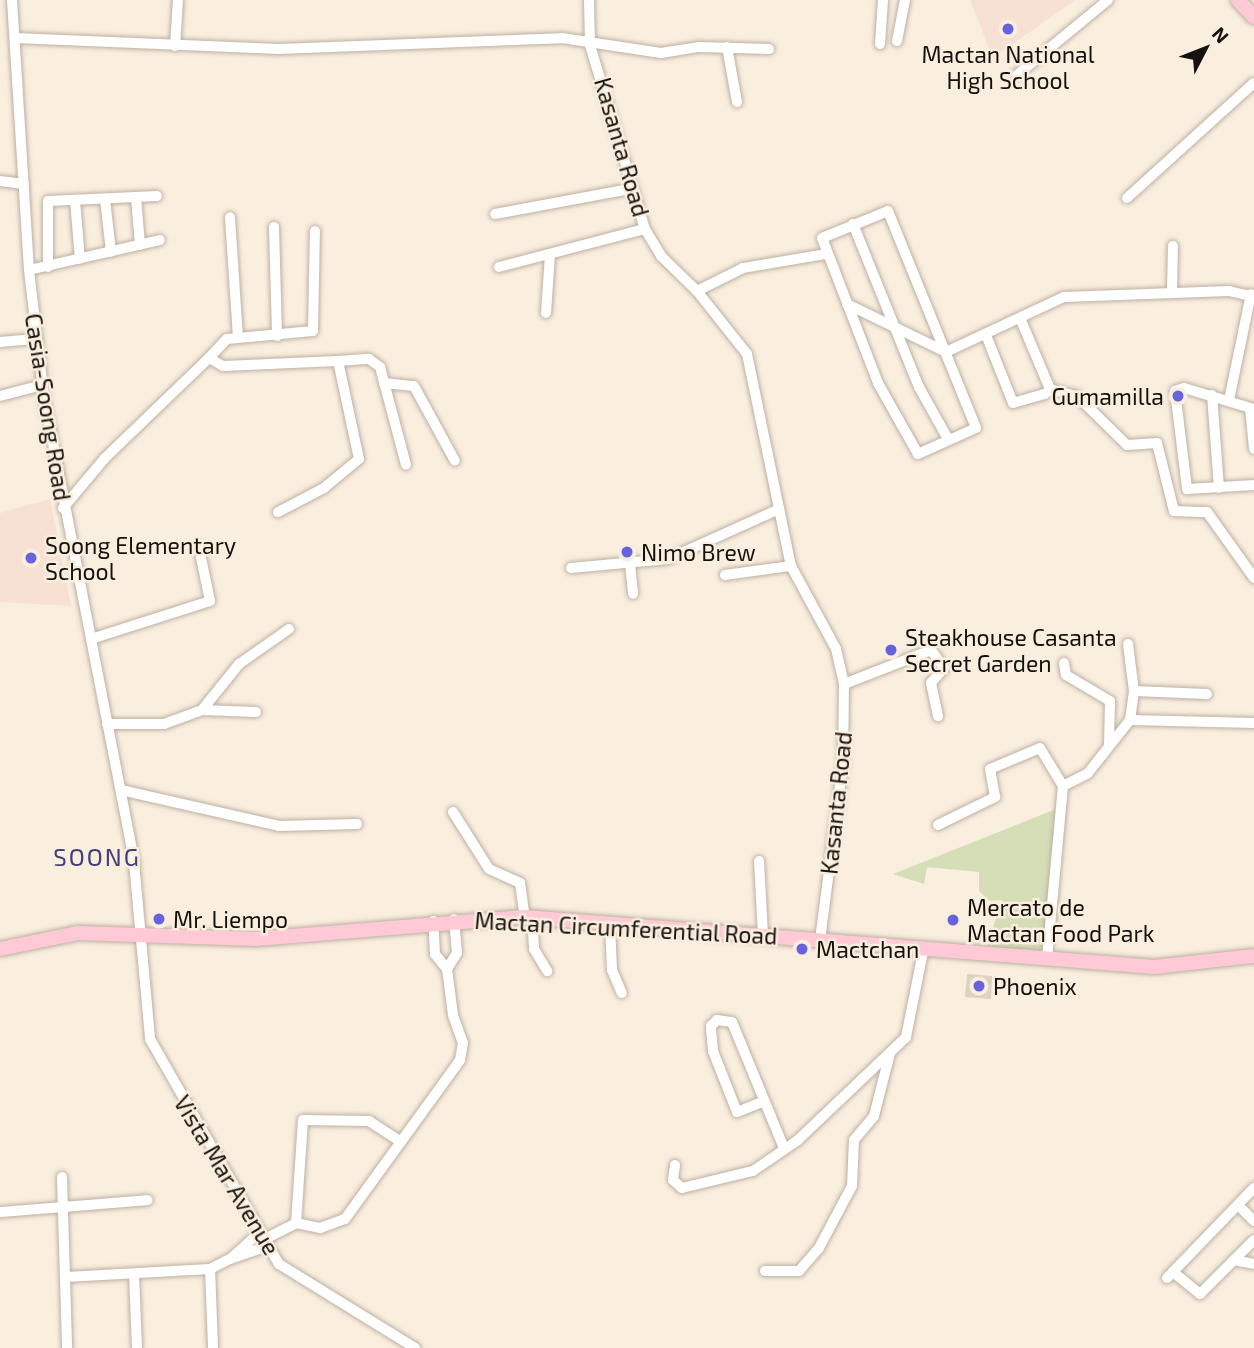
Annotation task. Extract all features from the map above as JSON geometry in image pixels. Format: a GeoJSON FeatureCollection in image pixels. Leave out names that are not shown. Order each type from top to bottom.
{"type":"FeatureCollection","features":[{"type":"Feature","properties":{"kind":"main road"},"geometry":{"type":"LineString","coordinates":[[1238,0],[1254,17]]}},
{"type":"Feature","properties":{"kind":"main road","name":"Mactan Circumferential Road"},"geometry":{"type":"LineString","coordinates":[[0,949],[78,933],[141,933],[256,939],[454,919],[528,917],[1154,967],[1254,956]]}},
{"type":"Feature","properties":{"kind":"street","name":"Casia-Soong Road"},"geometry":{"type":"LineString","coordinates":[[12,0],[29,270],[42,385],[63,508],[121,790],[141,933]]}},
{"type":"Feature","properties":{"kind":"street"},"geometry":{"type":"LineString","coordinates":[[174,46],[178,0]]}},
{"type":"Feature","properties":{"kind":"street","name":"Kasanta Road"},"geometry":{"type":"LineString","coordinates":[[589,0],[590,45],[630,189],[645,229],[661,256],[698,291],[747,354],[790,566],[832,639],[844,684],[843,763],[820,940]]}},
{"type":"Feature","properties":{"kind":"street"},"geometry":{"type":"LineString","coordinates":[[880,44],[883,0]]}},
{"type":"Feature","properties":{"kind":"street"},"geometry":{"type":"LineString","coordinates":[[897,41],[905,0]]}},
{"type":"Feature","properties":{"kind":"street"},"geometry":{"type":"LineString","coordinates":[[1017,75],[1108,0]]}},
{"type":"Feature","properties":{"kind":"street"},"geometry":{"type":"LineString","coordinates":[[15,38],[279,49],[562,38],[590,45],[661,53],[727,47],[769,49]]}},
{"type":"Feature","properties":{"kind":"street"},"geometry":{"type":"LineString","coordinates":[[727,47],[737,102]]}},
{"type":"Feature","properties":{"kind":"street"},"geometry":{"type":"LineString","coordinates":[[1126,198],[1254,83]]}},
{"type":"Feature","properties":{"kind":"street"},"geometry":{"type":"LineString","coordinates":[[0,181],[24,184]]}},
{"type":"Feature","properties":{"kind":"street"},"geometry":{"type":"LineString","coordinates":[[495,214],[630,189]]}},
{"type":"Feature","properties":{"kind":"street"},"geometry":{"type":"LineString","coordinates":[[48,267],[45,204],[157,196]]}},
{"type":"Feature","properties":{"kind":"street"},"geometry":{"type":"LineString","coordinates":[[105,198],[111,252]]}},
{"type":"Feature","properties":{"kind":"street"},"geometry":{"type":"LineString","coordinates":[[136,198],[140,245]]}},
{"type":"Feature","properties":{"kind":"street"},"geometry":{"type":"LineString","coordinates":[[75,200],[80,259]]}},
{"type":"Feature","properties":{"kind":"street"},"geometry":{"type":"LineString","coordinates":[[888,211],[976,428],[914,453],[826,254],[826,233],[888,211]]}},
{"type":"Feature","properties":{"kind":"street"},"geometry":{"type":"LineString","coordinates":[[230,217],[237,338]]}},
{"type":"Feature","properties":{"kind":"street"},"geometry":{"type":"LineString","coordinates":[[853,224],[919,387],[948,439]]}},
{"type":"Feature","properties":{"kind":"street"},"geometry":{"type":"LineString","coordinates":[[274,227],[277,337]]}},
{"type":"Feature","properties":{"kind":"street"},"geometry":{"type":"LineString","coordinates":[[499,267],[645,229]]}},
{"type":"Feature","properties":{"kind":"street"},"geometry":{"type":"LineString","coordinates":[[63,508],[105,458],[227,339],[304,335],[315,328],[315,231]]}},
{"type":"Feature","properties":{"kind":"street"},"geometry":{"type":"LineString","coordinates":[[29,270],[160,240]]}},
{"type":"Feature","properties":{"kind":"street"},"geometry":{"type":"LineString","coordinates":[[1172,292],[1173,246]]}},
{"type":"Feature","properties":{"kind":"street"},"geometry":{"type":"LineString","coordinates":[[546,313],[550,254]]}},
{"type":"Feature","properties":{"kind":"street"},"geometry":{"type":"LineString","coordinates":[[698,291],[743,268],[826,254]]}},
{"type":"Feature","properties":{"kind":"street"},"geometry":{"type":"LineString","coordinates":[[847,304],[946,352],[1064,297],[1172,292],[1252,295],[1229,400]]}},
{"type":"Feature","properties":{"kind":"street"},"geometry":{"type":"LineString","coordinates":[[1020,318],[1050,389]]}},
{"type":"Feature","properties":{"kind":"street"},"geometry":{"type":"LineString","coordinates":[[986,335],[1016,405],[1050,389],[1077,396],[1127,445],[1157,443],[1175,513],[1206,512],[1254,578]]}},
{"type":"Feature","properties":{"kind":"street"},"geometry":{"type":"LineString","coordinates":[[0,342],[37,339]]}},
{"type":"Feature","properties":{"kind":"street"},"geometry":{"type":"LineString","coordinates":[[209,358],[223,366],[369,359],[380,367],[406,465]]}},
{"type":"Feature","properties":{"kind":"street"},"geometry":{"type":"LineString","coordinates":[[278,512],[324,488],[359,459],[338,361]]}},
{"type":"Feature","properties":{"kind":"street"},"geometry":{"type":"LineString","coordinates":[[384,383],[414,386],[455,461]]}},
{"type":"Feature","properties":{"kind":"street"},"geometry":{"type":"LineString","coordinates":[[0,396],[42,385]]}},
{"type":"Feature","properties":{"kind":"street"},"geometry":{"type":"LineString","coordinates":[[1254,449],[1252,408],[1184,388],[1176,396],[1186,487],[1193,491],[1254,485]]}},
{"type":"Feature","properties":{"kind":"street"},"geometry":{"type":"LineString","coordinates":[[1212,396],[1219,488]]}},
{"type":"Feature","properties":{"kind":"street"},"geometry":{"type":"LineString","coordinates":[[571,568],[668,559],[779,509]]}},
{"type":"Feature","properties":{"kind":"street"},"geometry":{"type":"LineString","coordinates":[[91,639],[210,601],[199,548]]}},
{"type":"Feature","properties":{"kind":"street"},"geometry":{"type":"LineString","coordinates":[[630,564],[633,594]]}},
{"type":"Feature","properties":{"kind":"street"},"geometry":{"type":"LineString","coordinates":[[725,575],[790,566]]}},
{"type":"Feature","properties":{"kind":"street"},"geometry":{"type":"LineString","coordinates":[[202,710],[239,664],[289,629]]}},
{"type":"Feature","properties":{"kind":"street"},"geometry":{"type":"LineString","coordinates":[[1063,786],[1088,773],[1130,720],[1134,691],[1128,644]]}},
{"type":"Feature","properties":{"kind":"street"},"geometry":{"type":"LineString","coordinates":[[844,684],[931,650],[944,667],[931,683],[938,716]]}},
{"type":"Feature","properties":{"kind":"street"},"geometry":{"type":"LineString","coordinates":[[1064,663],[1066,675],[1110,701],[1109,744]]}},
{"type":"Feature","properties":{"kind":"street"},"geometry":{"type":"LineString","coordinates":[[1134,691],[1207,694]]}},
{"type":"Feature","properties":{"kind":"street"},"geometry":{"type":"LineString","coordinates":[[107,724],[164,724],[202,710],[257,712]]}},
{"type":"Feature","properties":{"kind":"street"},"geometry":{"type":"LineString","coordinates":[[1130,720],[1254,723]]}},
{"type":"Feature","properties":{"kind":"street"},"geometry":{"type":"LineString","coordinates":[[938,825],[995,797],[990,769],[1033,746],[1040,748],[1063,786],[1047,958]]}},
{"type":"Feature","properties":{"kind":"street"},"geometry":{"type":"LineString","coordinates":[[121,790],[278,826],[357,824]]}},
{"type":"Feature","properties":{"kind":"street"},"geometry":{"type":"LineString","coordinates":[[453,812],[489,869],[520,883],[534,949],[547,971]]}},
{"type":"Feature","properties":{"kind":"street"},"geometry":{"type":"LineString","coordinates":[[759,860],[763,936]]}},
{"type":"Feature","properties":{"kind":"street"},"geometry":{"type":"LineString","coordinates":[[447,969],[457,953],[454,919]]}},
{"type":"Feature","properties":{"kind":"street"},"geometry":{"type":"LineString","coordinates":[[66,1277],[210,1269],[296,1223],[320,1228],[345,1219],[460,1060],[463,1043],[453,1015],[447,969],[435,954],[433,921]]}},
{"type":"Feature","properties":{"kind":"street"},"geometry":{"type":"LineString","coordinates":[[610,924],[612,970],[622,993]]}},
{"type":"Feature","properties":{"kind":"street","name":"Vista Mar Avenue"},"geometry":{"type":"LineString","coordinates":[[141,933],[152,1046],[263,1240],[290,1272],[415,1348]]}},
{"type":"Feature","properties":{"kind":"street"},"geometry":{"type":"LineString","coordinates":[[675,1165],[673,1180],[682,1188],[753,1171],[784,1148],[890,1053],[909,1029],[924,947]]}},
{"type":"Feature","properties":{"kind":"street"},"geometry":{"type":"LineString","coordinates":[[762,1102],[737,1112],[713,1051],[711,1026],[717,1020],[732,1022],[762,1102],[784,1148]]}},
{"type":"Feature","properties":{"kind":"street"},"geometry":{"type":"LineString","coordinates":[[765,1272],[799,1271],[819,1248],[852,1186],[854,1140],[874,1116],[890,1053]]}},
{"type":"Feature","properties":{"kind":"street"},"geometry":{"type":"LineString","coordinates":[[296,1223],[303,1121],[369,1121],[401,1142]]}},
{"type":"Feature","properties":{"kind":"street"},"geometry":{"type":"LineString","coordinates":[[62,1177],[67,1348]]}},
{"type":"Feature","properties":{"kind":"street"},"geometry":{"type":"LineString","coordinates":[[1254,1188],[1170,1275],[1198,1295],[1254,1240]]}},
{"type":"Feature","properties":{"kind":"street"},"geometry":{"type":"LineString","coordinates":[[0,1212],[148,1200]]}},
{"type":"Feature","properties":{"kind":"street"},"geometry":{"type":"LineString","coordinates":[[1238,1205],[1254,1221]]}},
{"type":"Feature","properties":{"kind":"street"},"geometry":{"type":"LineString","coordinates":[[1234,1260],[1254,1264]]}},
{"type":"Feature","properties":{"kind":"street"},"geometry":{"type":"LineString","coordinates":[[210,1269],[213,1348]]}},
{"type":"Feature","properties":{"kind":"street"},"geometry":{"type":"LineString","coordinates":[[134,1274],[137,1348]]}},
{"type":"Feature","properties":{"kind":"shaded area","name":"Mactan National High School"},"geometry":{"type":"Polygon","coordinates":[[[970,0],[1075,0],[993,58],[970,0]]]}},
{"type":"Feature","properties":{"kind":"shaded area","name":"Soong Elementary School"},"geometry":{"type":"Polygon","coordinates":[[[50,499],[71,606],[0,602],[0,513],[50,499]]]}},
{"type":"Feature","properties":{"kind":"green space"},"geometry":{"type":"Polygon","coordinates":[[[1056,809],[1045,952],[986,949],[1002,900],[990,901],[979,891],[979,872],[927,867],[924,884],[893,874],[1056,809]]]}},
{"type":"Feature","properties":{"kind":"building","name":"Phoenix"},"geometry":{"type":"Polygon","coordinates":[[[967,974],[992,976],[991,999],[965,997],[967,974]]]}},
{"type":"Feature","properties":{"kind":"place","name":"Mactan National High School"},"geometry":{"type":"Point","coordinates":[1008,29]}},
{"type":"Feature","properties":{"kind":"place","name":"Gumamilla"},"geometry":{"type":"Point","coordinates":[1178,396]}},
{"type":"Feature","properties":{"kind":"place","name":"Nimo Brew"},"geometry":{"type":"Point","coordinates":[627,552]}},
{"type":"Feature","properties":{"kind":"place","name":"Soong Elementary School"},"geometry":{"type":"Point","coordinates":[31,558]}},
{"type":"Feature","properties":{"kind":"place","name":"Steakhouse Casanta Secret Garden"},"geometry":{"type":"Point","coordinates":[891,650]}},
{"type":"Feature","properties":{"kind":"place","name":"Mr. Liempo"},"geometry":{"type":"Point","coordinates":[159,919]}},
{"type":"Feature","properties":{"kind":"place","name":"Mercato de Mactan Food Park"},"geometry":{"type":"Point","coordinates":[953,920]}},
{"type":"Feature","properties":{"kind":"place","name":"Mactchan"},"geometry":{"type":"Point","coordinates":[802,949]}},
{"type":"Feature","properties":{"kind":"place","name":"Phoenix"},"geometry":{"type":"Point","coordinates":[979,986]}},
{"type":"Feature","properties":{"kind":"district","name":"SOONG"},"geometry":{"type":"Point","coordinates":[97,857]}}]}
